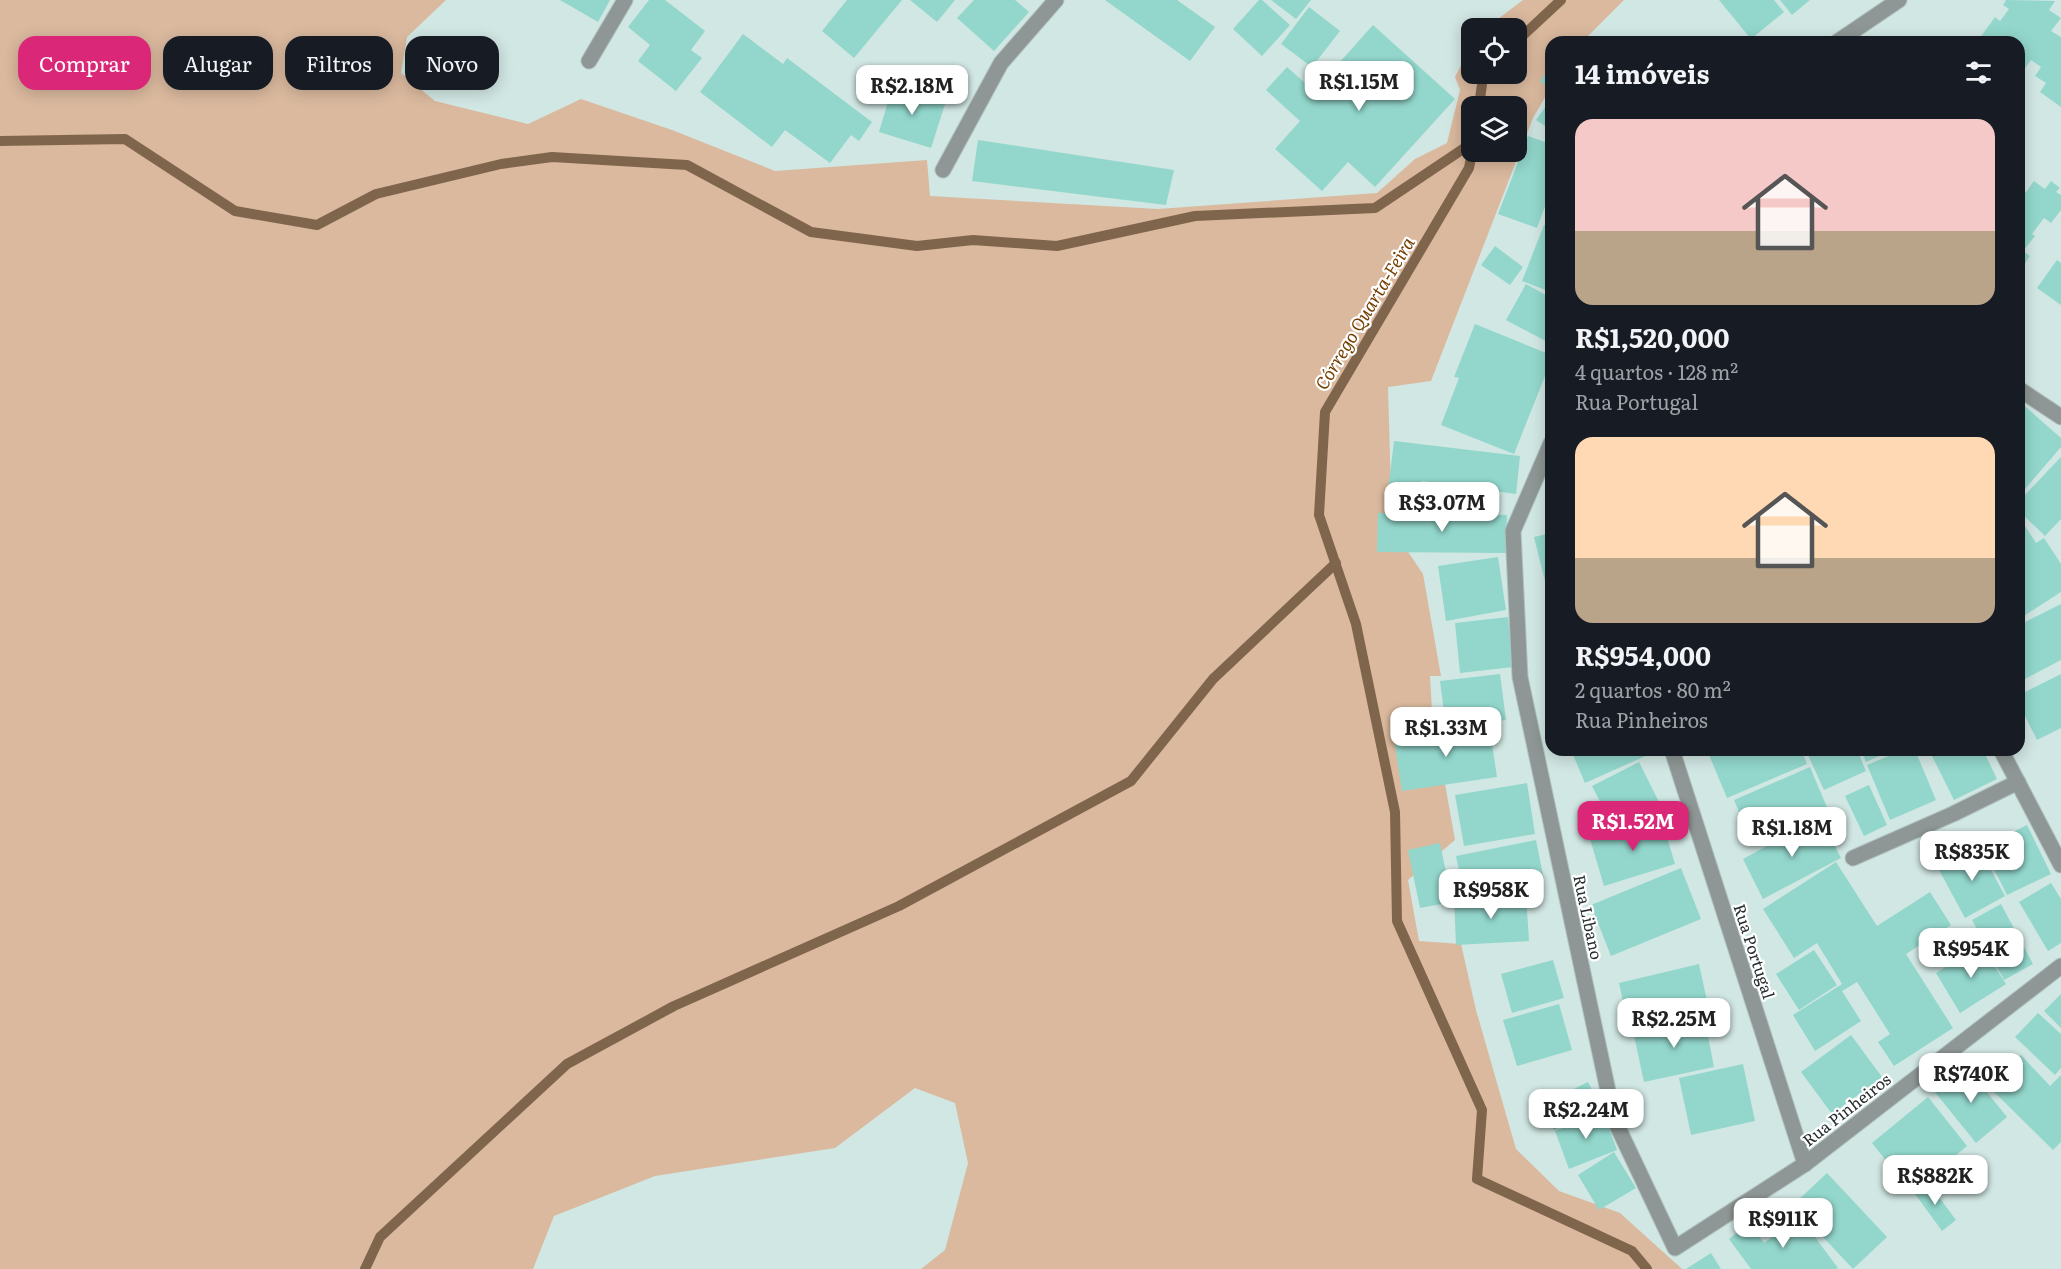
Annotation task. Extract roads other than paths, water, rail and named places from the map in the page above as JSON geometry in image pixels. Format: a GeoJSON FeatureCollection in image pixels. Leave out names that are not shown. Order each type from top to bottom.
{"type":"FeatureCollection","features":[{"type":"Feature","properties":{"kind":"street"},"geometry":{"type":"LineString","coordinates":[[589,61],[625,0]]}},
{"type":"Feature","properties":{"kind":"street"},"geometry":{"type":"LineString","coordinates":[[943,170],[1001,63],[1056,0]]}},
{"type":"Feature","properties":{"kind":"street"},"geometry":{"type":"LineString","coordinates":[[1846,36],[1899,0]]}},
{"type":"Feature","properties":{"kind":"street"},"geometry":{"type":"LineString","coordinates":[[2025,394],[2061,417]]}},
{"type":"Feature","properties":{"kind":"street","name":"Rua Libano"},"geometry":{"type":"LineString","coordinates":[[1545,457],[1513,531],[1521,677],[1614,1119],[1675,1248]]}},
{"type":"Feature","properties":{"kind":"street","name":"Rua Portugal"},"geometry":{"type":"LineString","coordinates":[[1674,756],[1805,1164]]}},
{"type":"Feature","properties":{"kind":"street"},"geometry":{"type":"LineString","coordinates":[[2004,756],[2061,865]]}},
{"type":"Feature","properties":{"kind":"street"},"geometry":{"type":"LineString","coordinates":[[1853,858],[1924,828],[2018,782]]}},
{"type":"Feature","properties":{"kind":"street","name":"Rua Pinheiros"},"geometry":{"type":"LineString","coordinates":[[1675,1248],[1805,1164],[2061,966]]}},
{"type":"Feature","properties":{"kind":"waterway","name":"Córrego Quarta-Feira"},"geometry":{"type":"LineString","coordinates":[[1527,32],[1561,0]]}},
{"type":"Feature","properties":{"kind":"waterway","name":"Córrego Quarta-Feira"},"geometry":{"type":"LineString","coordinates":[[1480,96],[1482,84]]}},
{"type":"Feature","properties":{"kind":"waterway"},"geometry":{"type":"LineString","coordinates":[[0,141],[125,139],[235,211],[317,225],[376,194],[501,164],[552,157],[687,165],[811,232],[917,246],[973,240],[1057,246],[1195,216],[1375,208],[1461,150]]}},
{"type":"Feature","properties":{"kind":"waterway","name":"Córrego Quarta-Feira"},"geometry":{"type":"LineString","coordinates":[[1470,162],[1469,168],[1325,412],[1319,515],[1356,624],[1395,812],[1397,921],[1482,1110],[1477,1179],[1632,1251],[1647,1269]]}},
{"type":"Feature","properties":{"kind":"waterway"},"geometry":{"type":"LineString","coordinates":[[365,1269],[380,1237],[567,1064],[674,1006],[899,906],[1131,781],[1213,679],[1336,563]]}}]}
